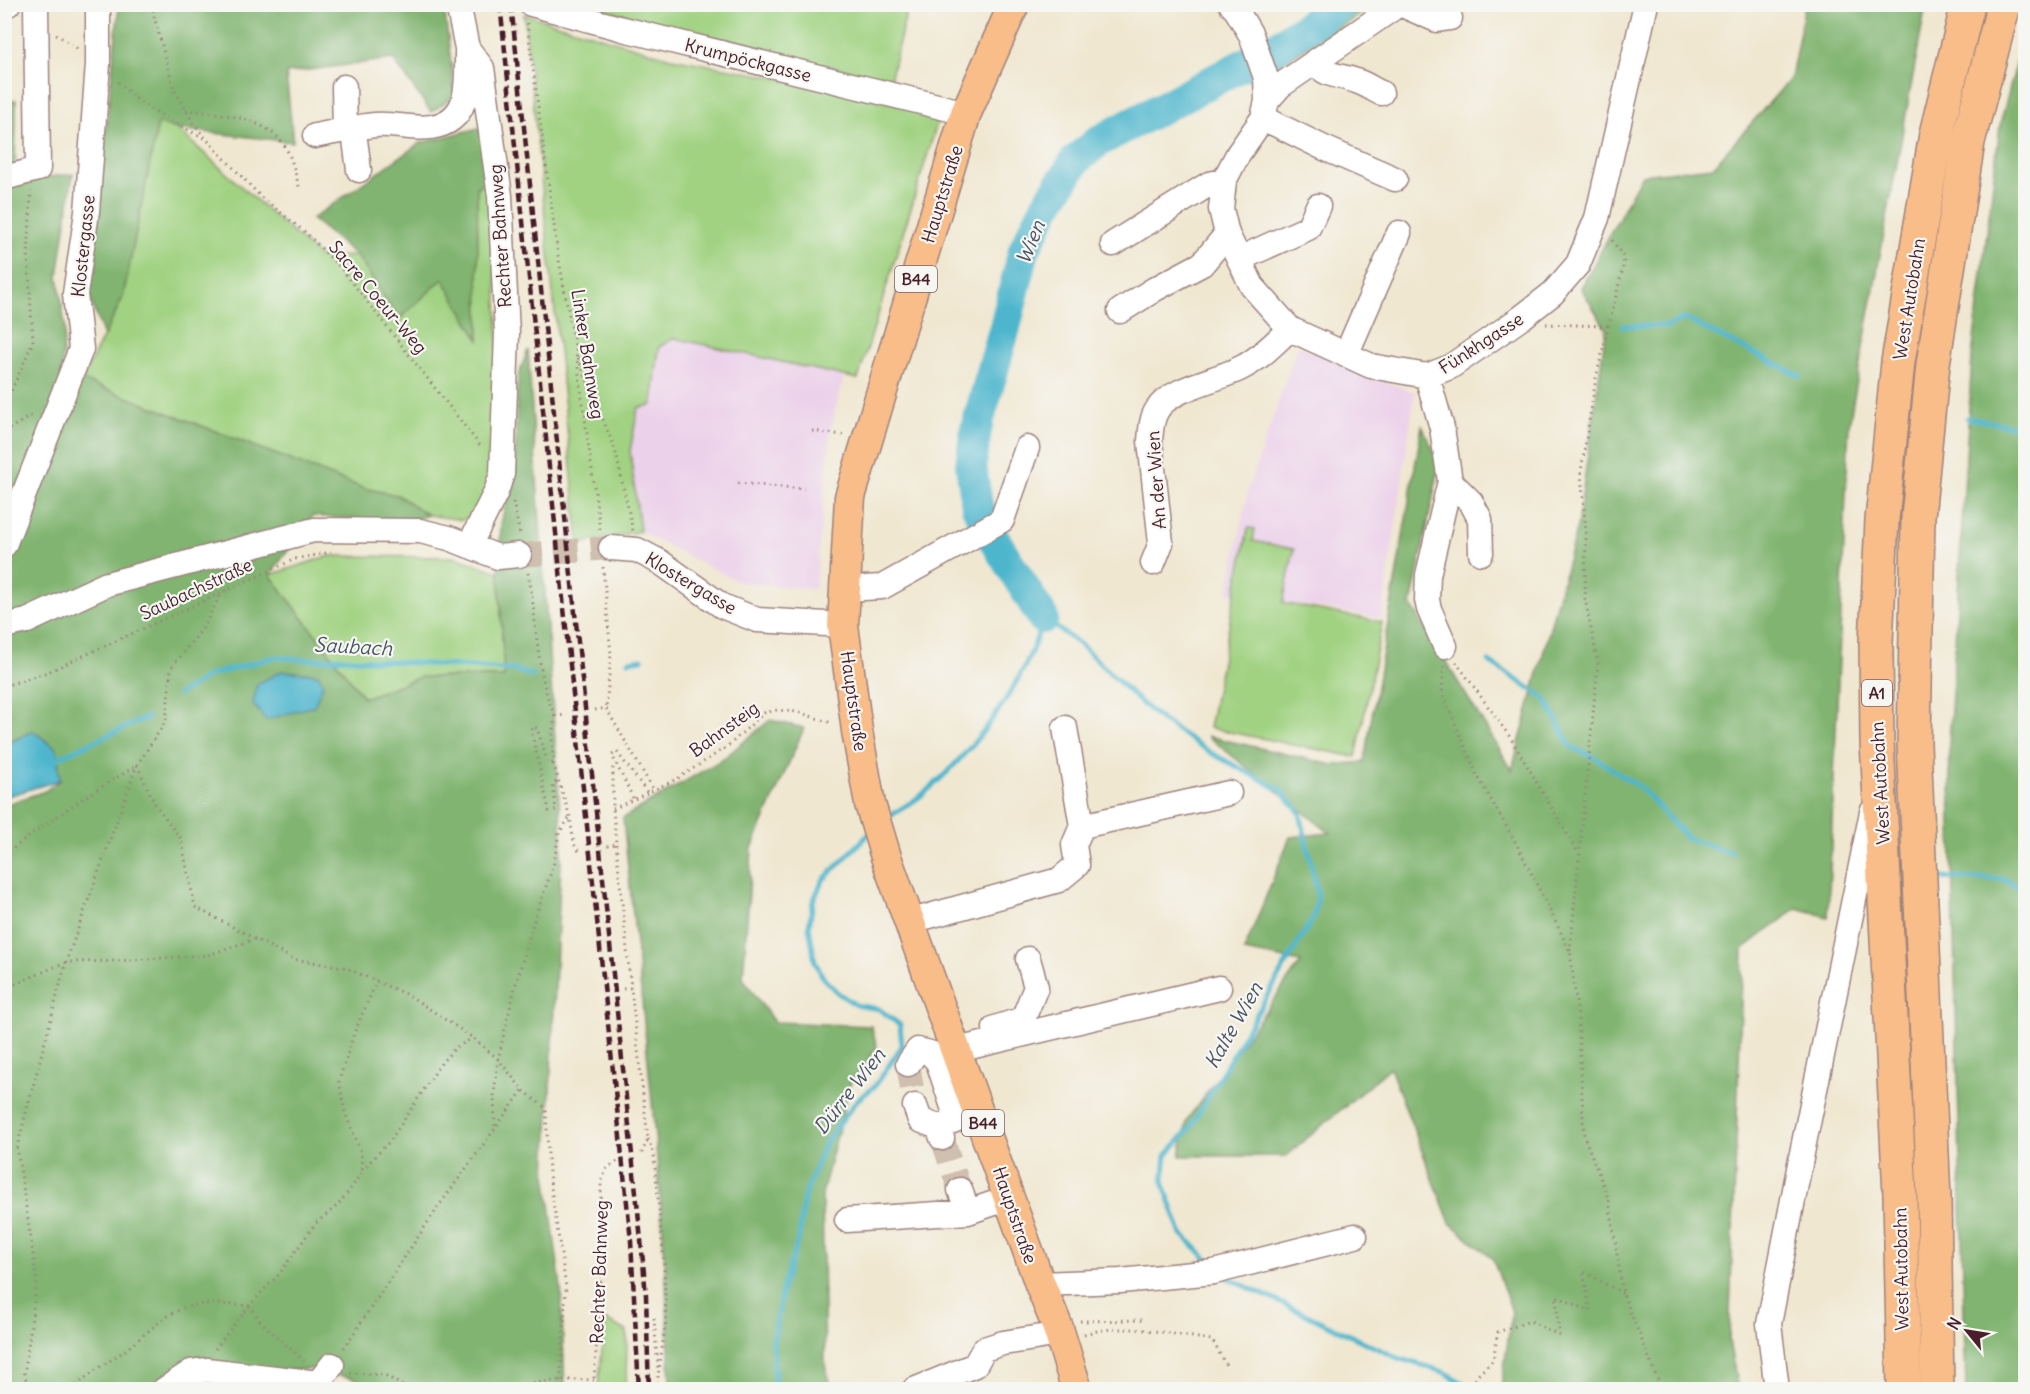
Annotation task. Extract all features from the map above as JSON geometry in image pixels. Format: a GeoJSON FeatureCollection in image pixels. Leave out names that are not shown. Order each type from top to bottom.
{"type":"FeatureCollection","features":[{"type":"Feature","properties":{"kind":"highway","name":"West Autobahn"},"geometry":{"type":"LineString","coordinates":[[1904,1389],[1900,1195],[1877,741],[1877,632],[1882,520],[1898,362],[1936,134],[1968,4]]}},
{"type":"Feature","properties":{"kind":"highway","name":"West Autobahn"},"geometry":{"type":"LineString","coordinates":[[1937,1389],[1934,1198],[1914,744],[1918,517],[1933,364],[1968,142],[2004,4]]}},
{"type":"Feature","properties":{"kind":"main road","name":"Hauptstraße"},"geometry":{"type":"LineString","coordinates":[[1014,4],[966,113],[850,497],[843,625],[857,731],[870,804],[908,922],[955,1046],[954,1124],[1009,1198],[1060,1334],[1077,1389]]}},
{"type":"Feature","properties":{"kind":"street"},"geometry":{"type":"LineString","coordinates":[[4,178],[38,169],[36,4]]}},
{"type":"Feature","properties":{"kind":"street","name":"Klostergasse"},"geometry":{"type":"LineString","coordinates":[[4,544],[81,349],[75,294],[87,212],[98,64],[98,4]]}},
{"type":"Feature","properties":{"kind":"street","name":"Rechter Bahnweg"},"geometry":{"type":"LineString","coordinates":[[458,4],[467,48],[482,68],[500,195],[507,333],[502,474],[496,492],[469,546]]}},
{"type":"Feature","properties":{"kind":"street"},"geometry":{"type":"LineString","coordinates":[[1231,4],[1251,35],[1266,99],[1324,148],[1395,179]]}},
{"type":"Feature","properties":{"kind":"street"},"geometry":{"type":"LineString","coordinates":[[1400,4],[1437,20],[1450,18]]}},
{"type":"Feature","properties":{"kind":"street","name":"Fünkhgasse"},"geometry":{"type":"LineString","coordinates":[[1400,4],[1280,86],[1266,99],[1224,181],[1221,208],[1227,234],[1252,286],[1290,329],[1371,366],[1427,376],[1450,367],[1521,318],[1553,293],[1578,264],[1597,218],[1646,4]]}},
{"type":"Feature","properties":{"kind":"street","name":"Krumpöckgasse"},"geometry":{"type":"LineString","coordinates":[[529,9],[966,113]]}},
{"type":"Feature","properties":{"kind":"street"},"geometry":{"type":"LineString","coordinates":[[315,136],[376,125],[430,128],[448,121],[461,108],[467,91],[467,48]]}},
{"type":"Feature","properties":{"kind":"street"},"geometry":{"type":"LineString","coordinates":[[1314,62],[1329,74],[1357,81],[1381,93]]}},
{"type":"Feature","properties":{"kind":"street"},"geometry":{"type":"LineString","coordinates":[[344,87],[348,130],[355,140],[359,170]]}},
{"type":"Feature","properties":{"kind":"street"},"geometry":{"type":"LineString","coordinates":[[1113,244],[1209,184],[1224,181]]}},
{"type":"Feature","properties":{"kind":"street"},"geometry":{"type":"LineString","coordinates":[[1239,260],[1308,228],[1318,206]]}},
{"type":"Feature","properties":{"kind":"street"},"geometry":{"type":"LineString","coordinates":[[1346,355],[1399,233]]}},
{"type":"Feature","properties":{"kind":"street"},"geometry":{"type":"LineString","coordinates":[[1120,311],[1202,264],[1227,234]]}},
{"type":"Feature","properties":{"kind":"street","name":"An der Wien"},"geometry":{"type":"LineString","coordinates":[[1153,563],[1161,543],[1150,441],[1151,425],[1157,410],[1172,396],[1244,367],[1257,359],[1290,329]]}},
{"type":"Feature","properties":{"kind":"street"},"geometry":{"type":"LineString","coordinates":[[1427,376],[1442,428],[1450,482],[1428,575],[1427,600],[1445,646]]}},
{"type":"Feature","properties":{"kind":"street"},"geometry":{"type":"LineString","coordinates":[[845,589],[882,587],[1002,520],[1027,448]]}},
{"type":"Feature","properties":{"kind":"street"},"geometry":{"type":"LineString","coordinates":[[1450,482],[1471,502],[1480,519],[1481,553]]}},
{"type":"Feature","properties":{"kind":"street"},"geometry":{"type":"LineString","coordinates":[[4,626],[27,621],[106,584],[314,530],[420,531],[498,556],[522,555]]}},
{"type":"Feature","properties":{"kind":"street","name":"Klostergasse"},"geometry":{"type":"LineString","coordinates":[[605,549],[637,550],[660,562],[722,606],[757,620],[843,625]]}},
{"type":"Feature","properties":{"kind":"street"},"geometry":{"type":"LineString","coordinates":[[908,922],[1059,880],[1077,865],[1074,845],[1082,826],[1065,728]]}},
{"type":"Feature","properties":{"kind":"street"},"geometry":{"type":"LineString","coordinates":[[1777,1389],[1770,1324],[1803,1148],[1879,777]]}},
{"type":"Feature","properties":{"kind":"street"},"geometry":{"type":"LineString","coordinates":[[1082,826],[1229,793]]}},
{"type":"Feature","properties":{"kind":"street"},"geometry":{"type":"LineString","coordinates":[[955,1046],[1023,1019],[1036,987],[1028,959]]}},
{"type":"Feature","properties":{"kind":"street"},"geometry":{"type":"LineString","coordinates":[[955,1046],[1219,988]]}},
{"type":"Feature","properties":{"kind":"street"},"geometry":{"type":"LineString","coordinates":[[908,1064],[918,1050],[930,1053],[938,1062],[954,1124],[920,1120],[915,1106]]}},
{"type":"Feature","properties":{"kind":"street"},"geometry":{"type":"LineString","coordinates":[[847,1220],[964,1201],[1009,1198]]}},
{"type":"Feature","properties":{"kind":"street"},"geometry":{"type":"LineString","coordinates":[[1040,1284],[1120,1281],[1214,1272],[1355,1236]]}},
{"type":"Feature","properties":{"kind":"street"},"geometry":{"type":"LineString","coordinates":[[914,1389],[975,1365],[984,1349],[1003,1343],[1060,1334]]}},
{"type":"Feature","properties":{"kind":"street"},"geometry":{"type":"LineString","coordinates":[[164,1389],[191,1372],[223,1371],[322,1379]]}},
{"type":"Feature","properties":{"kind":"path"},"geometry":{"type":"LineString","coordinates":[[154,4],[153,13],[174,88],[194,124],[208,141]]}},
{"type":"Feature","properties":{"kind":"path","name":"Linker Bahnweg"},"geometry":{"type":"LineString","coordinates":[[529,9],[558,255],[576,352],[605,549],[611,655],[606,708]]}},
{"type":"Feature","properties":{"kind":"path"},"geometry":{"type":"LineString","coordinates":[[186,110],[226,114],[256,123],[272,134],[286,148],[300,190]]}},
{"type":"Feature","properties":{"kind":"path","name":"Sacre Coeur-Weg"},"geometry":{"type":"LineString","coordinates":[[188,130],[208,141],[261,196],[305,232],[340,267],[502,474]]}},
{"type":"Feature","properties":{"kind":"path"},"geometry":{"type":"LineString","coordinates":[[4,407],[33,342],[28,258],[29,196],[38,169]]}},
{"type":"Feature","properties":{"kind":"path"},"geometry":{"type":"LineString","coordinates":[[1597,218],[1622,255],[1624,263],[1596,378],[1581,472],[1586,534],[1585,599],[1598,663],[1570,951],[1578,1017],[1584,1136],[1609,1200],[1623,1294],[1662,1389]]}},
{"type":"Feature","properties":{"kind":"path"},"geometry":{"type":"LineString","coordinates":[[1521,318],[1555,325],[1609,326]]}},
{"type":"Feature","properties":{"kind":"path"},"geometry":{"type":"LineString","coordinates":[[576,352],[615,448],[637,550]]}},
{"type":"Feature","properties":{"kind":"path"},"geometry":{"type":"LineString","coordinates":[[812,431],[842,435]]}},
{"type":"Feature","properties":{"kind":"path"},"geometry":{"type":"LineString","coordinates":[[502,474],[510,489],[544,680],[549,703],[555,716],[552,736],[553,763],[570,817],[574,844],[578,850],[583,850]]}},
{"type":"Feature","properties":{"kind":"path"},"geometry":{"type":"LineString","coordinates":[[738,483],[804,489]]}},
{"type":"Feature","properties":{"kind":"path","name":"Saubachstraße"},"geometry":{"type":"LineString","coordinates":[[4,686],[48,672],[295,559],[340,550]]}},
{"type":"Feature","properties":{"kind":"path"},"geometry":{"type":"LineString","coordinates":[[32,1389],[24,1376],[37,1281],[16,1147],[66,962],[137,765],[166,721],[171,668],[203,628],[222,592]]}},
{"type":"Feature","properties":{"kind":"path"},"geometry":{"type":"LineString","coordinates":[[1445,646],[1510,737],[1580,855]]}},
{"type":"Feature","properties":{"kind":"path"},"geometry":{"type":"LineString","coordinates":[[1445,646],[1442,692],[1477,774],[1517,845],[1570,951]]}},
{"type":"Feature","properties":{"kind":"path"},"geometry":{"type":"LineString","coordinates":[[595,710],[606,708],[653,789]]}},
{"type":"Feature","properties":{"kind":"path","name":"Bahnsteig"},"geometry":{"type":"LineString","coordinates":[[613,808],[677,779],[728,746],[764,713],[777,710],[797,712],[857,731]]}},
{"type":"Feature","properties":{"kind":"path"},"geometry":{"type":"LineString","coordinates":[[555,716],[567,715]]}},
{"type":"Feature","properties":{"kind":"path"},"geometry":{"type":"LineString","coordinates":[[553,763],[548,763],[537,728],[532,727],[549,811],[556,810],[553,786],[558,780]]}},
{"type":"Feature","properties":{"kind":"path"},"geometry":{"type":"LineString","coordinates":[[633,798],[612,755],[617,752],[647,792]]}},
{"type":"Feature","properties":{"kind":"path"},"geometry":{"type":"LineString","coordinates":[[616,764],[613,768],[616,844],[648,1139],[654,1155],[664,1262],[666,1321],[658,1376]]}},
{"type":"Feature","properties":{"kind":"path"},"geometry":{"type":"LineString","coordinates":[[4,855],[85,796],[137,765]]}},
{"type":"Feature","properties":{"kind":"path"},"geometry":{"type":"LineString","coordinates":[[137,765],[154,804],[181,839],[195,907],[293,959],[344,968],[410,996],[473,1038],[498,1059],[523,1090],[543,1106],[546,1111],[549,1174],[566,1287],[560,1389]]}},
{"type":"Feature","properties":{"kind":"path"},"geometry":{"type":"LineString","coordinates":[[495,1128],[494,1094],[498,1059],[534,920],[554,867],[559,833],[570,817]]}},
{"type":"Feature","properties":{"kind":"path"},"geometry":{"type":"LineString","coordinates":[[607,846],[616,844]]}},
{"type":"Feature","properties":{"kind":"path"},"geometry":{"type":"LineString","coordinates":[[4,989],[66,962],[116,962],[208,955],[256,939]]}},
{"type":"Feature","properties":{"kind":"path"},"geometry":{"type":"LineString","coordinates":[[362,1170],[361,1152],[345,1113],[339,1081],[354,1033],[376,980]]}},
{"type":"Feature","properties":{"kind":"path"},"geometry":{"type":"LineString","coordinates":[[623,989],[631,988]]}},
{"type":"Feature","properties":{"kind":"path"},"geometry":{"type":"LineString","coordinates":[[191,1372],[218,1347],[249,1306],[280,1273],[315,1224],[338,1205],[356,1183],[362,1170],[390,1141],[442,1062],[455,1048],[473,1038]]}},
{"type":"Feature","properties":{"kind":"path"},"geometry":{"type":"LineString","coordinates":[[322,1379],[438,1207],[523,1090]]}},
{"type":"Feature","properties":{"kind":"path"},"geometry":{"type":"LineString","coordinates":[[640,1157],[648,1139]]}},
{"type":"Feature","properties":{"kind":"path","name":"Rechter Bahnweg"},"geometry":{"type":"LineString","coordinates":[[593,1389],[601,1288],[601,1182],[607,1168],[618,1161]]}},
{"type":"Feature","properties":{"kind":"path"},"geometry":{"type":"LineString","coordinates":[[1469,1389],[1478,1375],[1493,1360],[1498,1332],[1530,1321],[1559,1335],[1556,1296],[1590,1311],[1583,1271],[1623,1294]]}},
{"type":"Feature","properties":{"kind":"path"},"geometry":{"type":"LineString","coordinates":[[72,1389],[85,1376],[125,1350],[149,1329],[184,1308],[213,1304],[249,1306],[261,1322],[322,1379]]}},
{"type":"Feature","properties":{"kind":"path"},"geometry":{"type":"LineString","coordinates":[[654,1318],[659,1389]]}},
{"type":"Feature","properties":{"kind":"path"},"geometry":{"type":"LineString","coordinates":[[1060,1334],[1078,1321],[1144,1320]]}},
{"type":"Feature","properties":{"kind":"path"},"geometry":{"type":"LineString","coordinates":[[1060,1334],[1100,1330],[1146,1330],[1212,1340],[1226,1365]]}},
{"type":"Feature","properties":{"kind":"path"},"geometry":{"type":"LineString","coordinates":[[322,1379],[348,1373],[386,1376],[409,1389]]}},
{"type":"Feature","properties":{"kind":"path"},"geometry":{"type":"LineString","coordinates":[[510,1389],[561,1379],[594,1380]]}},
{"type":"Feature","properties":{"kind":"path"},"geometry":{"type":"LineString","coordinates":[[448,1389],[454,1389]]}},
{"type":"Feature","properties":{"kind":"shaded area"},"geometry":{"type":"Polygon","coordinates":[[[674,338],[844,376],[830,433],[815,589],[739,582],[640,531],[630,451],[638,408],[652,405],[659,347],[674,338]]]}},
{"type":"Feature","properties":{"kind":"shaded area"},"geometry":{"type":"Polygon","coordinates":[[[1298,345],[1366,376],[1415,392],[1382,618],[1228,593],[1249,487],[1298,345]]]}},
{"type":"Feature","properties":{"kind":"green space"},"geometry":{"type":"Polygon","coordinates":[[[119,5],[444,5],[455,96],[431,112],[393,59],[286,73],[293,142],[177,129],[158,123],[123,297],[104,336],[89,296],[119,5]]]}},
{"type":"Feature","properties":{"kind":"green space"},"geometry":{"type":"Polygon","coordinates":[[[585,5],[908,5],[890,80],[585,5]]]}},
{"type":"Feature","properties":{"kind":"green space"},"geometry":{"type":"Polygon","coordinates":[[[1319,5],[1376,5],[1274,68],[1261,44],[1319,5]]]}},
{"type":"Feature","properties":{"kind":"green space"},"geometry":{"type":"Polygon","coordinates":[[[1805,5],[1926,5],[1849,424],[1828,917],[1797,908],[1743,949],[1729,1341],[1738,1389],[1501,1389],[1512,1312],[1493,1259],[1450,1223],[1390,1068],[1286,1156],[1180,1156],[1187,1120],[1301,962],[1244,951],[1290,837],[1330,833],[1207,736],[1333,765],[1364,762],[1422,426],[1440,463],[1411,605],[1512,770],[1578,523],[1606,329],[1581,288],[1642,175],[1713,167],[1791,78],[1805,5]]]}},
{"type":"Feature","properties":{"kind":"green space"},"geometry":{"type":"Polygon","coordinates":[[[524,14],[671,58],[810,84],[940,114],[858,379],[674,338],[659,347],[652,405],[638,408],[630,451],[640,531],[579,544],[524,14]]]}},
{"type":"Feature","properties":{"kind":"green space"},"geometry":{"type":"Polygon","coordinates":[[[2025,31],[2026,1389],[1966,1390],[1949,744],[1972,356],[2000,125],[2025,31]]]}},
{"type":"Feature","properties":{"kind":"green space"},"geometry":{"type":"Polygon","coordinates":[[[16,100],[15,181],[73,174],[58,276],[65,327],[61,377],[82,380],[363,488],[397,495],[428,515],[405,523],[313,516],[270,575],[364,698],[420,677],[504,677],[499,572],[501,524],[515,464],[518,376],[528,350],[562,841],[546,1174],[561,1288],[565,1389],[394,1389],[315,1369],[192,1376],[169,1389],[5,1389],[4,805],[45,791],[60,780],[33,731],[5,745],[4,102],[16,100]]]}},
{"type":"Feature","properties":{"kind":"green space"},"geometry":{"type":"Polygon","coordinates":[[[158,122],[177,129],[320,257],[357,256],[399,319],[443,278],[479,339],[477,186],[493,181],[498,329],[495,470],[478,514],[462,520],[428,515],[397,495],[363,488],[82,380],[123,297],[158,122]]]}},
{"type":"Feature","properties":{"kind":"green space"},"geometry":{"type":"Polygon","coordinates":[[[479,128],[493,181],[477,186],[479,340],[443,279],[399,319],[357,256],[312,219],[420,143],[479,128]]]}},
{"type":"Feature","properties":{"kind":"green space"},"geometry":{"type":"Polygon","coordinates":[[[1248,528],[1255,529],[1253,541],[1294,549],[1283,603],[1382,622],[1356,757],[1209,728],[1248,528]]]}},
{"type":"Feature","properties":{"kind":"green space"},"geometry":{"type":"Polygon","coordinates":[[[329,556],[455,557],[499,572],[504,677],[420,677],[364,698],[270,575],[329,556]]]}},
{"type":"Feature","properties":{"kind":"green space"},"geometry":{"type":"Polygon","coordinates":[[[770,720],[804,728],[752,848],[743,978],[774,1022],[871,1026],[877,1047],[850,1084],[822,1194],[825,1365],[831,1389],[670,1389],[664,1246],[623,818],[723,759],[770,720]]]}},
{"type":"Feature","properties":{"kind":"green space"},"geometry":{"type":"Polygon","coordinates":[[[605,1320],[627,1331],[626,1389],[598,1389],[605,1320]]]}},
{"type":"Feature","properties":{"kind":"water"},"geometry":{"type":"Polygon","coordinates":[[[282,671],[318,674],[323,684],[314,706],[266,720],[253,704],[257,684],[282,671]]]}},
{"type":"Feature","properties":{"kind":"water"},"geometry":{"type":"Polygon","coordinates":[[[33,731],[57,749],[60,780],[5,797],[5,745],[33,731]]]}},
{"type":"Feature","properties":{"kind":"waterway","name":"Wien"},"geometry":{"type":"LineString","coordinates":[[1043,618],[992,536],[977,506],[971,465],[976,429],[1024,250],[1046,206],[1076,160],[1099,141],[1273,49],[1341,4]]}},
{"type":"Feature","properties":{"kind":"waterway"},"geometry":{"type":"LineString","coordinates":[[1622,326],[1669,326],[1685,318],[1800,376]]}},
{"type":"Feature","properties":{"kind":"waterway"},"geometry":{"type":"LineString","coordinates":[[1967,418],[2026,428]]}},
{"type":"Feature","properties":{"kind":"waterway","name":"Kalte Wien"},"geometry":{"type":"LineString","coordinates":[[885,820],[923,794],[961,758],[979,737],[1011,691],[1025,666],[1043,618],[1082,646],[1163,721],[1211,753],[1281,790],[1300,813],[1318,895],[1314,916],[1190,1128],[1166,1156],[1163,1182],[1181,1233],[1213,1265]]}},
{"type":"Feature","properties":{"kind":"waterway","name":"Saubach"},"geometry":{"type":"LineString","coordinates":[[178,695],[210,675],[275,657],[311,660],[340,658],[516,670],[534,675]]}},
{"type":"Feature","properties":{"kind":"waterway","name":"Saubach"},"geometry":{"type":"LineString","coordinates":[[629,661],[642,659]]}},
{"type":"Feature","properties":{"kind":"waterway"},"geometry":{"type":"LineString","coordinates":[[1489,662],[1545,698],[1571,747],[1594,757],[1641,788],[1687,838],[1732,853]]}},
{"type":"Feature","properties":{"kind":"waterway","name":"Saubach"},"geometry":{"type":"LineString","coordinates":[[51,761],[148,717]]}},
{"type":"Feature","properties":{"kind":"waterway","name":"Dürre Wien"},"geometry":{"type":"LineString","coordinates":[[775,1390],[773,1342],[783,1286],[799,1237],[804,1197],[825,1143],[857,1100],[875,1086],[902,1046],[900,1025],[879,1009],[856,1005],[838,993],[824,979],[815,962],[809,926],[813,901],[823,880],[869,834]]}},
{"type":"Feature","properties":{"kind":"waterway"},"geometry":{"type":"LineString","coordinates":[[1939,878],[2004,879],[2026,892]]}},
{"type":"Feature","properties":{"kind":"waterway","name":"Kalte Wien"},"geometry":{"type":"LineString","coordinates":[[1226,1277],[1398,1358],[1444,1372],[1475,1390]]}},
{"type":"Feature","properties":{"kind":"tunnel"},"geometry":{"type":"LineString","coordinates":[[519,555],[611,548]]}},
{"type":"Feature","properties":{"kind":"tunnel"},"geometry":{"type":"LineString","coordinates":[[908,1064],[915,1106]]}},
{"type":"Feature","properties":{"kind":"tunnel"},"geometry":{"type":"LineString","coordinates":[[942,1138],[960,1190]]}},
{"type":"Feature","properties":{"kind":"railway"},"geometry":{"type":"LineString","coordinates":[[500,4],[631,1241],[639,1390]]}},
{"type":"Feature","properties":{"kind":"railway"},"geometry":{"type":"LineString","coordinates":[[511,4],[641,1240],[646,1296],[649,1390]]}}]}
